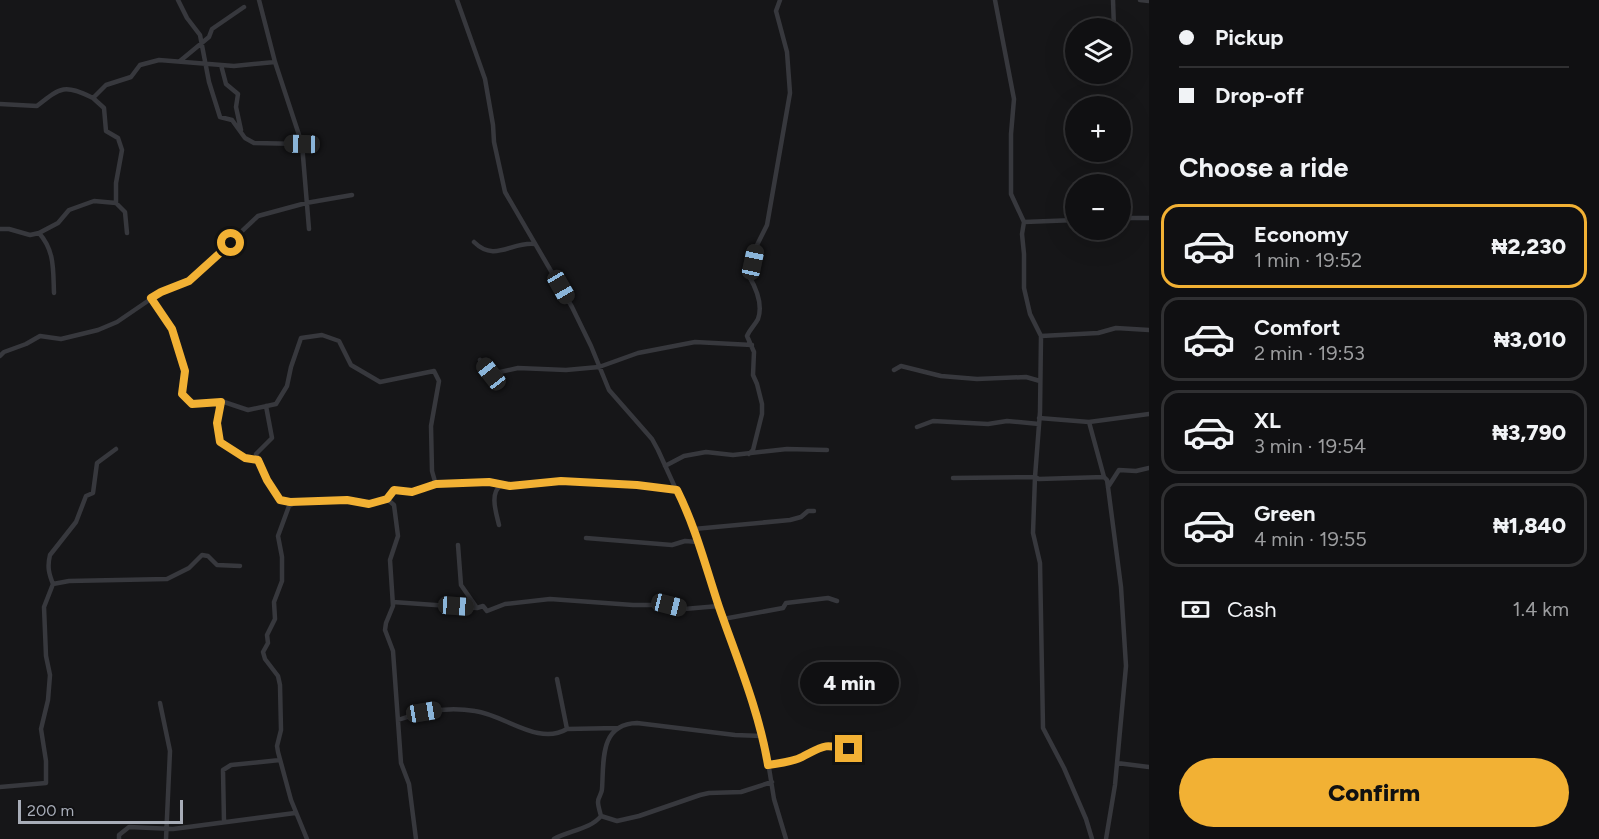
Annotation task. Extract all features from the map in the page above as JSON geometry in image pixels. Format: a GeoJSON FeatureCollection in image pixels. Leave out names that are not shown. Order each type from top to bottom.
{"type":"FeatureCollection","features":[{"type":"Feature","properties":{"kind":"street"},"geometry":{"type":"LineString","coordinates":[[178,0],[187,18],[200,35],[209,82],[220,117],[232,120],[254,143],[302,144]]}},
{"type":"Feature","properties":{"kind":"street"},"geometry":{"type":"LineString","coordinates":[[259,0],[275,62],[302,144],[309,229]]}},
{"type":"Feature","properties":{"kind":"street"},"geometry":{"type":"LineString","coordinates":[[457,0],[485,80],[494,126],[494,142],[505,192],[572,307],[609,390],[652,439],[694,529],[762,736],[777,813],[786,839]]}},
{"type":"Feature","properties":{"kind":"street"},"geometry":{"type":"LineString","coordinates":[[749,454],[755,443],[762,404],[753,375],[754,352],[747,336],[758,319],[758,294],[749,276],[756,247],[767,225],[790,93],[787,52],[776,11],[780,0]]}},
{"type":"Feature","properties":{"kind":"street"},"geometry":{"type":"LineString","coordinates":[[995,0],[1014,99],[1011,134],[1011,194],[1024,222],[1022,234],[1024,288],[1030,314],[1041,336],[1034,532],[1040,563],[1043,728],[1064,768],[1092,839]]}},
{"type":"Feature","properties":{"kind":"street"},"geometry":{"type":"LineString","coordinates":[[1113,0],[1114,18]]}},
{"type":"Feature","properties":{"kind":"street"},"geometry":{"type":"LineString","coordinates":[[1140,0],[1149,1]]}},
{"type":"Feature","properties":{"kind":"street"},"geometry":{"type":"LineString","coordinates":[[180,62],[209,37],[212,28],[244,7]]}},
{"type":"Feature","properties":{"kind":"street"},"geometry":{"type":"LineString","coordinates":[[93,98],[106,85],[131,77],[140,65],[159,60],[234,66],[275,62]]}},
{"type":"Feature","properties":{"kind":"street"},"geometry":{"type":"LineString","coordinates":[[221,64],[226,84],[238,94],[236,107],[243,134]]}},
{"type":"Feature","properties":{"kind":"street"},"geometry":{"type":"LineString","coordinates":[[0,104],[37,106],[57,90],[76,90],[93,98],[104,108],[106,131],[118,138],[122,150],[116,183],[116,203]]}},
{"type":"Feature","properties":{"kind":"street"},"geometry":{"type":"LineString","coordinates":[[0,356],[40,336],[61,339],[98,330],[117,322],[161,292],[189,281],[258,216],[306,203],[352,195]]}},
{"type":"Feature","properties":{"kind":"street"},"geometry":{"type":"LineString","coordinates":[[0,229],[30,235],[39,233],[58,223],[69,210],[93,201],[116,203],[125,212],[127,233]]}},
{"type":"Feature","properties":{"kind":"street"},"geometry":{"type":"LineString","coordinates":[[1131,218],[1149,218]]}},
{"type":"Feature","properties":{"kind":"street"},"geometry":{"type":"LineString","coordinates":[[1024,222],[1065,220]]}},
{"type":"Feature","properties":{"kind":"street"},"geometry":{"type":"LineString","coordinates":[[39,233],[48,244],[53,264],[54,293]]}},
{"type":"Feature","properties":{"kind":"street"},"geometry":{"type":"LineString","coordinates":[[474,242],[481,249],[490,251],[501,251],[525,243],[535,244]]}},
{"type":"Feature","properties":{"kind":"street"},"geometry":{"type":"LineString","coordinates":[[151,298],[172,329],[185,371],[182,394],[192,404],[221,402],[249,410],[276,404],[287,386],[301,338],[322,335],[339,341],[351,365],[380,382],[434,371],[439,381],[432,426],[432,471],[436,484]]}},
{"type":"Feature","properties":{"kind":"street"},"geometry":{"type":"LineString","coordinates":[[1041,336],[1098,333],[1116,328],[1149,330]]}},
{"type":"Feature","properties":{"kind":"street"},"geometry":{"type":"LineString","coordinates":[[480,360],[491,374],[518,368],[566,370],[599,367],[638,353],[695,342],[752,345]]}},
{"type":"Feature","properties":{"kind":"street"},"geometry":{"type":"LineString","coordinates":[[894,370],[901,366],[941,376],[977,379],[1026,377],[1040,381]]}},
{"type":"Feature","properties":{"kind":"street"},"geometry":{"type":"LineString","coordinates":[[221,402],[217,423],[220,442],[245,458],[258,460]]}},
{"type":"Feature","properties":{"kind":"street"},"geometry":{"type":"LineString","coordinates":[[266,406],[272,438],[256,454],[267,480],[280,500],[296,502],[347,500],[369,504],[387,499],[394,490],[412,492],[436,484],[489,482],[510,486],[561,481],[637,485],[677,490]]}},
{"type":"Feature","properties":{"kind":"street"},"geometry":{"type":"LineString","coordinates":[[916,427],[933,421],[988,424],[1007,421],[1089,422],[1149,414]]}},
{"type":"Feature","properties":{"kind":"street"},"geometry":{"type":"LineString","coordinates":[[1089,422],[1108,487],[1121,587],[1126,666],[1117,763],[1106,839]]}},
{"type":"Feature","properties":{"kind":"street"},"geometry":{"type":"LineString","coordinates":[[755,443],[764,452]]}},
{"type":"Feature","properties":{"kind":"street"},"geometry":{"type":"LineString","coordinates":[[0,787],[46,783],[46,761],[41,729],[48,700],[50,675],[46,656],[44,607],[53,584],[47,569],[50,555],[76,522],[86,496],[93,493],[97,464],[116,449]]}},
{"type":"Feature","properties":{"kind":"street"},"geometry":{"type":"LineString","coordinates":[[665,466],[684,456],[706,452],[732,455],[787,449],[827,450]]}},
{"type":"Feature","properties":{"kind":"street"},"geometry":{"type":"LineString","coordinates":[[1108,487],[1119,470],[1136,471],[1149,468]]}},
{"type":"Feature","properties":{"kind":"street"},"geometry":{"type":"LineString","coordinates":[[953,478],[1104,477]]}},
{"type":"Feature","properties":{"kind":"street"},"geometry":{"type":"LineString","coordinates":[[499,525],[494,497],[495,491],[502,484]]}},
{"type":"Feature","properties":{"kind":"street"},"geometry":{"type":"LineString","coordinates":[[387,499],[394,505],[398,536],[390,560],[393,602],[386,630],[393,651],[401,763],[409,784],[416,839]]}},
{"type":"Feature","properties":{"kind":"street"},"geometry":{"type":"LineString","coordinates":[[296,502],[289,506],[278,536],[282,558],[282,581],[274,602],[275,619],[263,652],[265,659],[278,676],[281,730],[277,746],[295,813],[307,839]]}},
{"type":"Feature","properties":{"kind":"street"},"geometry":{"type":"LineString","coordinates":[[694,529],[790,520],[808,511],[814,511]]}},
{"type":"Feature","properties":{"kind":"street"},"geometry":{"type":"LineString","coordinates":[[586,538],[672,545],[686,541],[698,542]]}},
{"type":"Feature","properties":{"kind":"street"},"geometry":{"type":"LineString","coordinates":[[458,545],[461,585],[477,608]]}},
{"type":"Feature","properties":{"kind":"street"},"geometry":{"type":"LineString","coordinates":[[53,584],[69,581],[167,579],[189,568],[202,555],[207,556],[217,565],[240,566]]}},
{"type":"Feature","properties":{"kind":"street"},"geometry":{"type":"LineString","coordinates":[[723,619],[783,608],[786,603],[828,598],[837,601]]}},
{"type":"Feature","properties":{"kind":"street"},"geometry":{"type":"LineString","coordinates":[[393,602],[477,608],[483,606],[487,611],[505,604],[550,599],[633,605],[669,605],[684,609],[719,606]]}},
{"type":"Feature","properties":{"kind":"street"},"geometry":{"type":"LineString","coordinates":[[556,679],[567,729]]}},
{"type":"Feature","properties":{"kind":"street"},"geometry":{"type":"LineString","coordinates":[[160,703],[170,751],[166,839]]}},
{"type":"Feature","properties":{"kind":"street"},"geometry":{"type":"LineString","coordinates":[[398,720],[424,712],[462,710],[477,711],[498,717],[514,727],[541,734],[552,735],[567,729],[618,728]]}},
{"type":"Feature","properties":{"kind":"street"},"geometry":{"type":"LineString","coordinates":[[601,816],[598,800],[603,792],[602,771],[606,744],[618,728],[627,723],[762,736]]}},
{"type":"Feature","properties":{"kind":"street"},"geometry":{"type":"LineString","coordinates":[[768,765],[801,758],[810,751],[829,745],[861,754]]}},
{"type":"Feature","properties":{"kind":"street"},"geometry":{"type":"LineString","coordinates":[[224,822],[224,771],[231,765],[280,760]]}},
{"type":"Feature","properties":{"kind":"street"},"geometry":{"type":"LineString","coordinates":[[1117,763],[1149,767]]}},
{"type":"Feature","properties":{"kind":"street"},"geometry":{"type":"LineString","coordinates":[[601,816],[616,821],[639,816],[700,795],[741,792],[771,782]]}},
{"type":"Feature","properties":{"kind":"street"},"geometry":{"type":"LineString","coordinates":[[119,839],[119,836],[129,827],[166,829],[295,813]]}},
{"type":"Feature","properties":{"kind":"street"},"geometry":{"type":"LineString","coordinates":[[554,839],[595,823],[601,816]]}},
{"type":"Feature","properties":{"kind":"route"},"geometry":{"type":"LineString","coordinates":[[231,243],[189,281],[151,298],[172,329],[185,371],[182,394],[192,404],[221,402],[217,423],[220,442],[245,458],[258,460],[280,500],[290,502],[347,500],[369,504],[387,499],[394,490],[412,492],[436,484],[489,482],[510,486],[545,481],[576,482],[637,485],[677,490],[710,575],[765,743],[768,765],[801,758],[810,751],[829,745],[849,749]]}}]}
